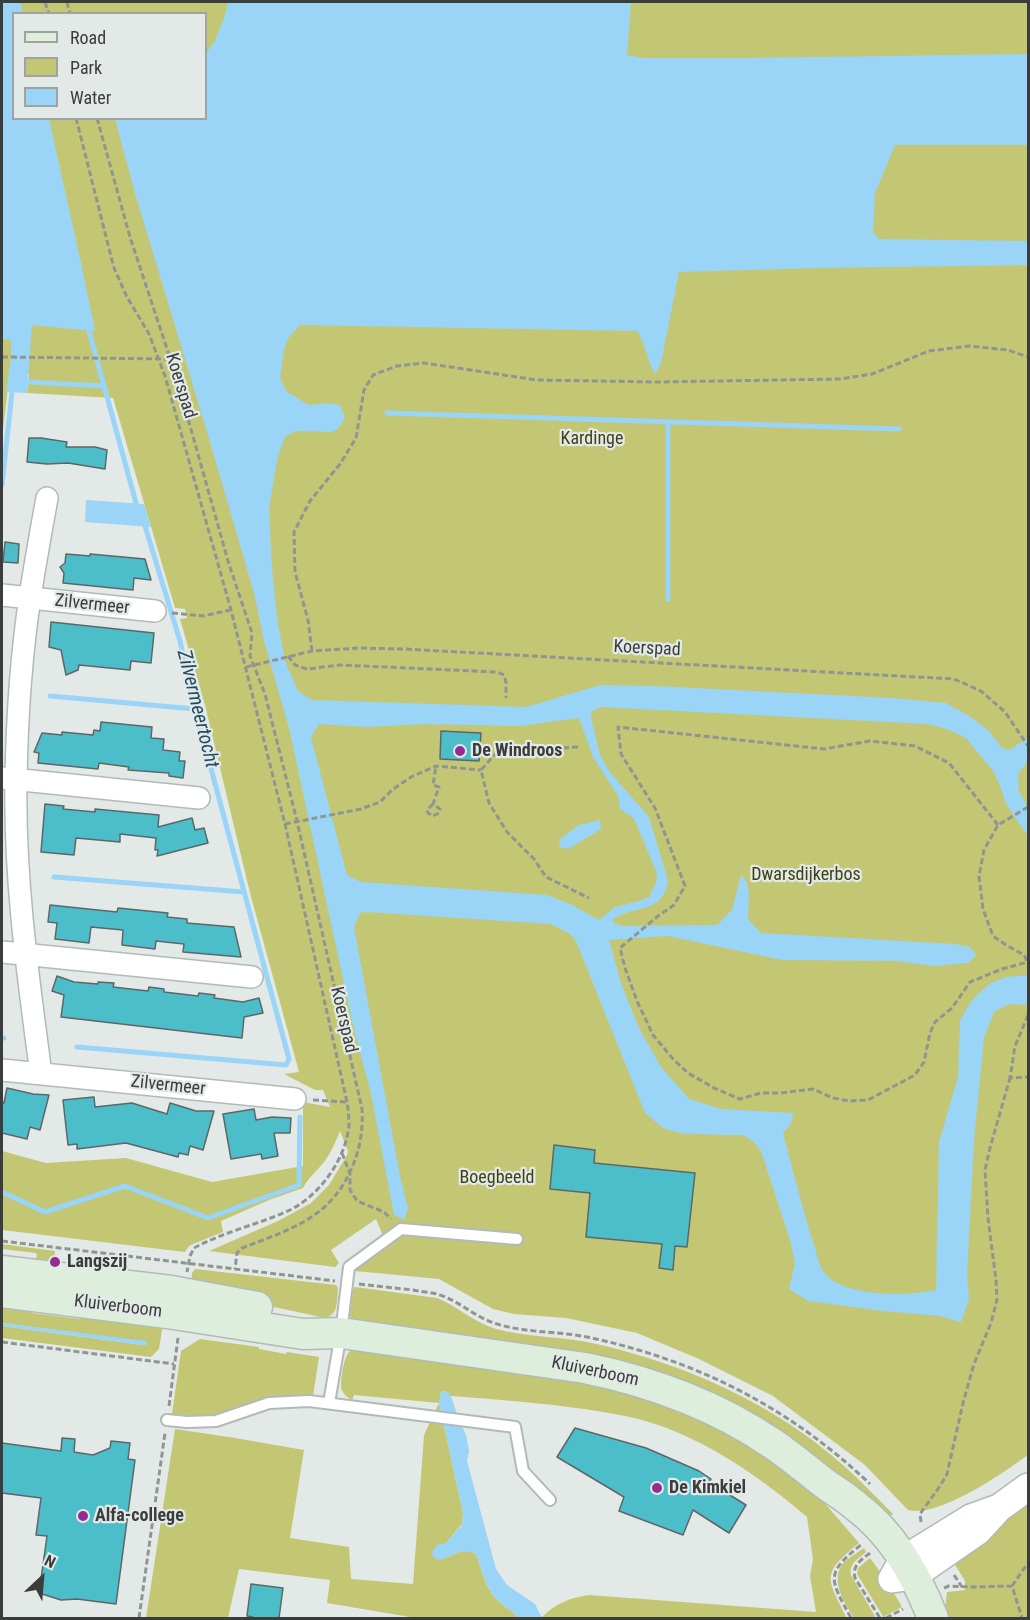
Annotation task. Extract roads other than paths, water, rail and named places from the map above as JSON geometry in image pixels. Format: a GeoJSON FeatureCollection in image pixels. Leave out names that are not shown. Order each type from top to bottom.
{"type":"FeatureCollection","features":[{"type":"Feature","properties":{"kind":"main road","name":"Kluiverboom"},"geometry":{"type":"LineString","coordinates":[[2,1271],[183,1304],[303,1334],[341,1334],[585,1368],[651,1384],[714,1410],[774,1444],[858,1507],[873,1521],[889,1539],[903,1571]]}},
{"type":"Feature","properties":{"kind":"main road","name":"Kluiverboom"},"geometry":{"type":"LineString","coordinates":[[2,1292],[183,1304]]}},
{"type":"Feature","properties":{"kind":"main road"},"geometry":{"type":"LineString","coordinates":[[903,1571],[909,1614]]}},
{"type":"Feature","properties":{"kind":"main road"},"geometry":{"type":"LineString","coordinates":[[903,1571],[924,1597],[933,1618]]}},
{"type":"Feature","properties":{"kind":"street","name":"Zilvermeer"},"geometry":{"type":"LineString","coordinates":[[41,1074],[25,954],[17,827],[9,778],[30,598],[47,498]]}},
{"type":"Feature","properties":{"kind":"street","name":"Zilvermeer"},"geometry":{"type":"LineString","coordinates":[[2,595],[155,611]]}},
{"type":"Feature","properties":{"kind":"street"},"geometry":{"type":"LineString","coordinates":[[9,778],[199,798]]}},
{"type":"Feature","properties":{"kind":"street"},"geometry":{"type":"LineString","coordinates":[[2,951],[252,977]]}},
{"type":"Feature","properties":{"kind":"street","name":"Zilvermeer"},"geometry":{"type":"LineString","coordinates":[[2,1070],[295,1099]]}},
{"type":"Feature","properties":{"kind":"street"},"geometry":{"type":"LineString","coordinates":[[903,1571],[971,1518],[999,1508],[1029,1487]]}},
{"type":"Feature","properties":{"kind":"lane"},"geometry":{"type":"LineString","coordinates":[[329,1403],[341,1334],[349,1267],[400,1229],[517,1239]]}},
{"type":"Feature","properties":{"kind":"lane"},"geometry":{"type":"LineString","coordinates":[[167,1420],[216,1421],[269,1403],[298,1401],[515,1427],[523,1471],[550,1500]]}},
{"type":"Feature","properties":{"kind":"water"},"geometry":{"type":"Polygon","coordinates":[[[2,2],[20,2],[23,12],[12,12],[12,120],[49,120],[95,331],[32,325],[27,393],[6,392],[11,340],[2,339],[2,2]]]}},
{"type":"Feature","properties":{"kind":"water"},"geometry":{"type":"Polygon","coordinates":[[[228,2],[631,2],[627,55],[643,58],[1028,54],[1028,145],[895,145],[875,193],[873,232],[879,239],[1028,241],[1028,265],[679,272],[661,363],[655,374],[637,331],[300,325],[289,337],[284,349],[280,378],[287,392],[309,405],[327,403],[340,405],[345,418],[339,428],[332,432],[296,431],[285,437],[277,460],[269,508],[277,618],[285,661],[298,691],[312,700],[526,707],[600,685],[893,698],[946,703],[988,730],[1002,748],[1009,750],[1028,738],[1028,761],[1018,774],[1019,792],[1028,807],[1028,836],[1006,804],[993,771],[966,738],[947,729],[927,724],[601,707],[592,711],[591,717],[600,755],[609,771],[649,817],[668,880],[665,892],[660,899],[645,908],[628,912],[612,921],[616,924],[625,926],[717,925],[732,910],[741,875],[745,879],[748,890],[748,919],[761,933],[955,944],[970,947],[976,955],[968,963],[934,966],[896,961],[782,960],[668,936],[609,940],[621,983],[639,1028],[661,1067],[689,1099],[721,1109],[794,1113],[790,1125],[783,1133],[819,1262],[823,1271],[832,1280],[844,1286],[876,1293],[893,1294],[936,1290],[939,1142],[958,1077],[960,1020],[972,1000],[989,984],[1006,977],[1028,975],[1028,1005],[1009,1004],[994,1012],[984,1038],[974,1140],[967,1276],[969,1299],[961,1322],[940,1316],[808,1301],[789,1289],[795,1263],[790,1240],[761,1151],[753,1141],[743,1135],[679,1133],[663,1128],[645,1113],[576,941],[570,934],[551,924],[360,913],[354,927],[400,1176],[408,1208],[404,1220],[394,1215],[371,1094],[352,1021],[289,728],[264,641],[254,593],[115,120],[207,120],[207,52],[215,41],[228,2]],[[579,718],[520,726],[421,724],[369,727],[319,724],[311,737],[347,875],[361,882],[547,895],[570,904],[599,920],[615,907],[649,897],[656,883],[657,873],[634,819],[620,809],[618,796],[593,757],[579,718]]]}},
{"type":"Feature","properties":{"kind":"water"},"geometry":{"type":"Polygon","coordinates":[[[86,500],[144,504],[151,527],[85,522],[86,500]]]}},
{"type":"Feature","properties":{"kind":"water"},"geometry":{"type":"Polygon","coordinates":[[[600,820],[601,829],[568,849],[559,847],[560,839],[579,825],[600,820]]]}},
{"type":"Feature","properties":{"kind":"water"},"geometry":{"type":"Polygon","coordinates":[[[2,1323],[146,1341],[147,1343],[143,1345],[2,1326],[2,1323]]]}},
{"type":"Feature","properties":{"kind":"water"},"geometry":{"type":"Polygon","coordinates":[[[446,1391],[451,1396],[466,1435],[469,1451],[467,1461],[496,1569],[507,1585],[535,1604],[542,1618],[518,1618],[496,1598],[483,1575],[476,1554],[465,1551],[437,1560],[433,1556],[432,1552],[437,1545],[446,1543],[462,1525],[463,1513],[439,1403],[441,1392],[446,1391]]]}},
{"type":"Feature","properties":{"kind":"waterway","name":"Zilvermeertocht"},"geometry":{"type":"LineString","coordinates":[[89,331],[136,503]]}},
{"type":"Feature","properties":{"kind":"waterway"},"geometry":{"type":"LineString","coordinates":[[28,382],[104,386]]}},
{"type":"Feature","properties":{"kind":"waterway"},"geometry":{"type":"LineString","coordinates":[[2,485],[12,392]]}},
{"type":"Feature","properties":{"kind":"waterway"},"geometry":{"type":"LineString","coordinates":[[387,413],[899,429]]}},
{"type":"Feature","properties":{"kind":"waterway"},"geometry":{"type":"LineString","coordinates":[[668,422],[668,599]]}},
{"type":"Feature","properties":{"kind":"waterway"},"geometry":{"type":"LineString","coordinates":[[77,1047],[286,1065],[289,1059],[195,709],[180,641],[145,526]]}},
{"type":"Feature","properties":{"kind":"waterway"},"geometry":{"type":"LineString","coordinates":[[50,696],[195,709]]}},
{"type":"Feature","properties":{"kind":"waterway"},"geometry":{"type":"LineString","coordinates":[[54,877],[244,892]]}},
{"type":"Feature","properties":{"kind":"waterway"},"geometry":{"type":"LineString","coordinates":[[2,1192],[45,1212],[125,1186],[208,1218],[299,1185],[300,1117]]}},
{"type":"Feature","properties":{"kind":"place","name":"De Windroos"},"geometry":{"type":"Point","coordinates":[460,751]}},
{"type":"Feature","properties":{"kind":"place","name":"Langszij"},"geometry":{"type":"Point","coordinates":[55,1262]}},
{"type":"Feature","properties":{"kind":"place","name":"De Kimkiel"},"geometry":{"type":"Point","coordinates":[657,1488]}},
{"type":"Feature","properties":{"kind":"place","name":"Alfa-college"},"geometry":{"type":"Point","coordinates":[83,1516]}},
{"type":"Feature","properties":{"kind":"park label","name":"Kardinge"},"geometry":{"type":"Point","coordinates":[592,439]}},
{"type":"Feature","properties":{"kind":"park label","name":"Dwarsdijkerbos"},"geometry":{"type":"Point","coordinates":[806,875]}},
{"type":"Feature","properties":{"kind":"park label","name":"Boegbeeld"},"geometry":{"type":"Point","coordinates":[497,1178]}}]}
